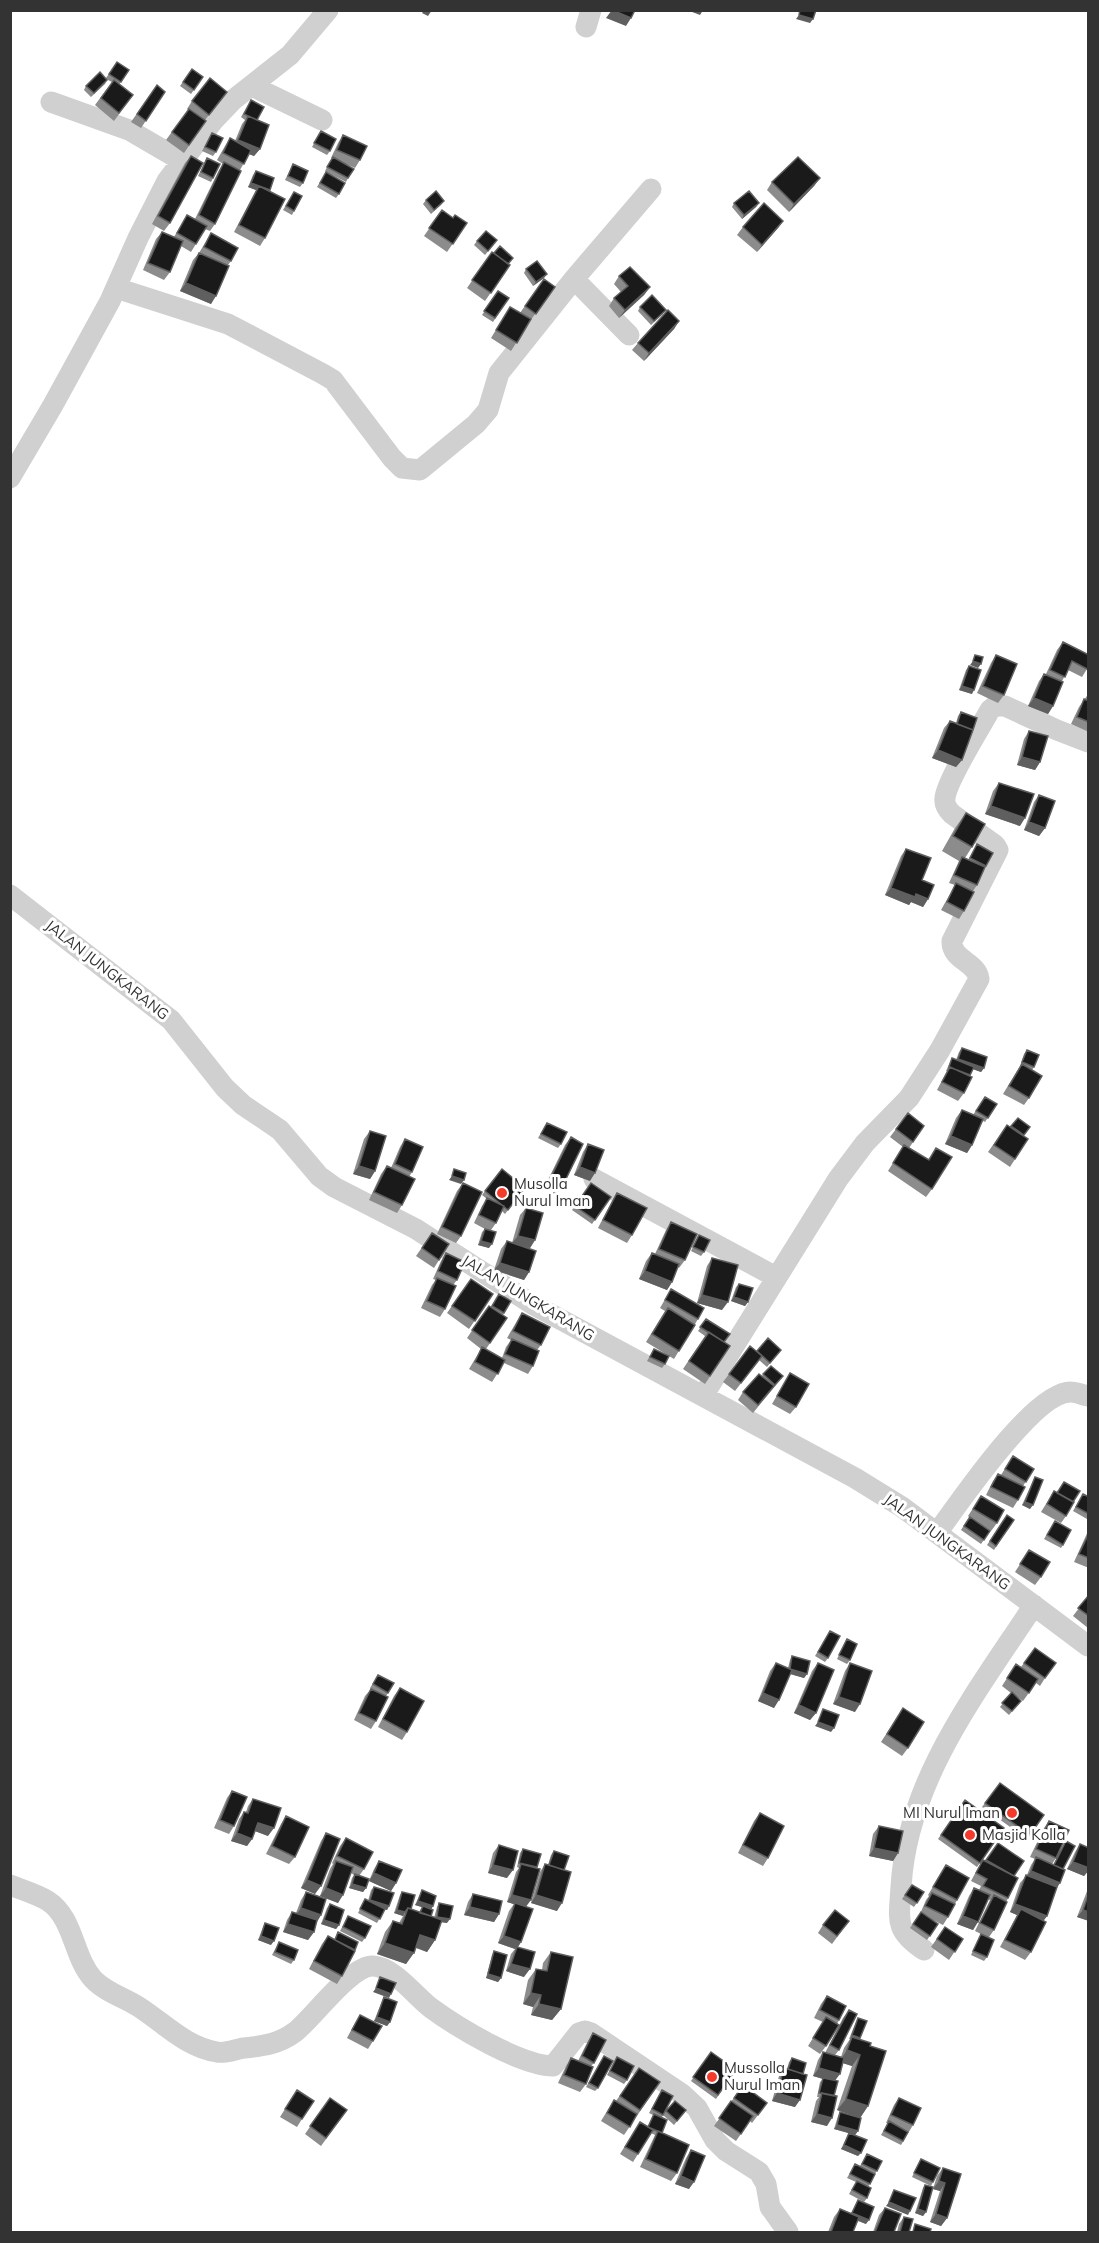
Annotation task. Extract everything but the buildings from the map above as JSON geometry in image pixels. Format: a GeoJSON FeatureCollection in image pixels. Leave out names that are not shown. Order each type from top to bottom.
{"type":"FeatureCollection","features":[{"type":"Feature","properties":{"kind":"street"},"geometry":{"type":"LineString","coordinates":[[10,478],[53,405],[116,288],[167,181],[213,121],[233,100],[290,55],[328,10]]}},
{"type":"Feature","properties":{"kind":"street"},"geometry":{"type":"LineString","coordinates":[[252,86],[322,120]]}},
{"type":"Feature","properties":{"kind":"street"},"geometry":{"type":"LineString","coordinates":[[51,102],[129,130],[183,161]]}},
{"type":"Feature","properties":{"kind":"street"},"geometry":{"type":"LineString","coordinates":[[116,288],[228,324],[323,374],[333,380],[402,468],[420,470],[476,424],[488,411],[499,373],[574,279],[651,189]]}},
{"type":"Feature","properties":{"kind":"street"},"geometry":{"type":"LineString","coordinates":[[574,279],[629,335]]}},
{"type":"Feature","properties":{"kind":"street"},"geometry":{"type":"LineString","coordinates":[[703,1396],[837,1179],[864,1143],[909,1098],[940,1050],[979,979],[976,971],[955,953],[952,941],[998,850],[952,814],[947,808],[945,798],[950,783],[990,710],[995,706],[1005,706],[1089,742]]}},
{"type":"Feature","properties":{"kind":"street","name":"JALAN JUNGKARANG"},"geometry":{"type":"LineString","coordinates":[[10,895],[171,1020],[225,1088],[243,1105],[280,1130],[326,1182],[416,1229],[532,1304],[855,1478],[902,1507],[1089,1646]]}},
{"type":"Feature","properties":{"kind":"street"},"geometry":{"type":"LineString","coordinates":[[594,1179],[776,1277]]}},
{"type":"Feature","properties":{"kind":"street"},"geometry":{"type":"LineString","coordinates":[[937,1533],[1012,1434],[1047,1401],[1069,1391],[1089,1396]]}},
{"type":"Feature","properties":{"kind":"street"},"geometry":{"type":"LineString","coordinates":[[924,1950],[909,1940],[902,1930],[900,1920],[902,1871],[912,1822],[928,1777],[961,1716],[1034,1605]]}},
{"type":"Feature","properties":{"kind":"street"},"geometry":{"type":"LineString","coordinates":[[10,1885],[48,1900],[57,1909],[93,1979],[141,2009],[182,2039],[195,2046],[219,2053],[273,2045],[294,2032],[357,1970],[373,1966],[393,1973],[429,2006],[451,2022],[515,2055],[545,2066],[553,2066],[579,2033],[585,2031],[591,2033],[682,2094],[697,2108],[715,2140],[726,2151],[759,2172],[766,2184],[770,2207],[788,2232]]}},
{"type":"Feature","properties":{"kind":"place","name":"Musolla Nurul Iman"},"geometry":{"type":"Point","coordinates":[502,1193]}},
{"type":"Feature","properties":{"kind":"place","name":"MI Nurul Iman"},"geometry":{"type":"Point","coordinates":[1012,1813]}},
{"type":"Feature","properties":{"kind":"place","name":"Masjid Kolla"},"geometry":{"type":"Point","coordinates":[970,1835]}},
{"type":"Feature","properties":{"kind":"place","name":"Mussolla Nurul Iman"},"geometry":{"type":"Point","coordinates":[712,2077]}}]}
